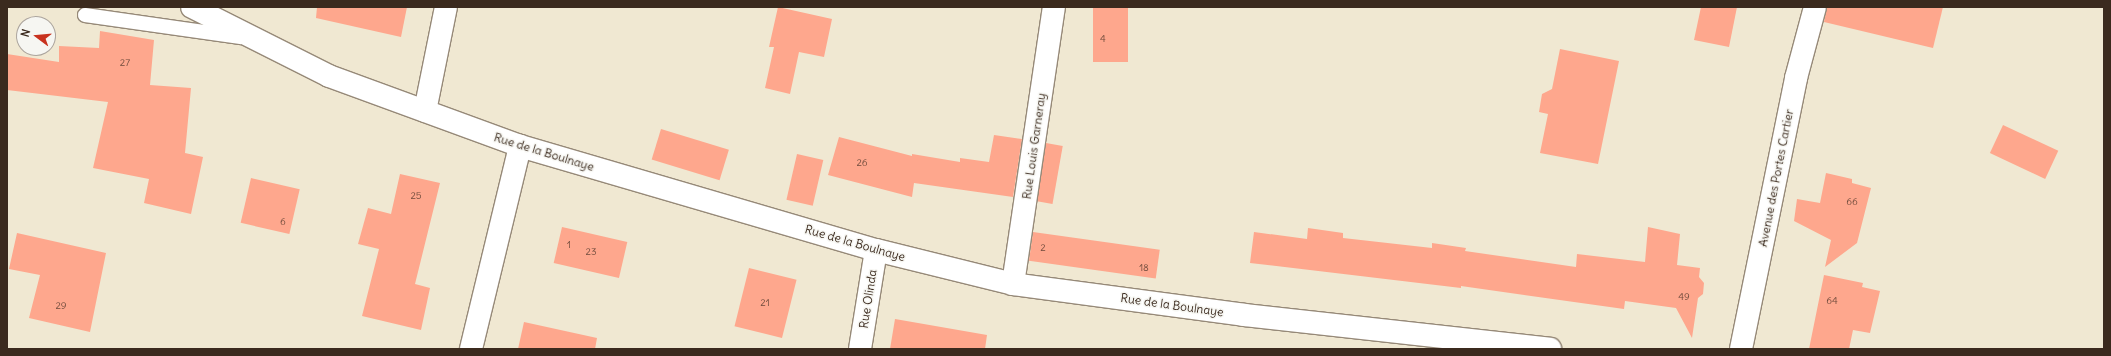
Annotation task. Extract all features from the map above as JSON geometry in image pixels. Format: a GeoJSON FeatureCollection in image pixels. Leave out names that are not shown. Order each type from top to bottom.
{"type":"FeatureCollection","features":[{"type":"Feature","properties":{"kind":"street","name":"Rue de la Boulnaye"},"geometry":{"type":"LineString","coordinates":[[192,7],[329,76],[520,146],[876,250],[1013,284],[1244,315],[1550,349]]}},
{"type":"Feature","properties":{"kind":"street"},"geometry":{"type":"LineString","coordinates":[[425,111],[446,7]]}},
{"type":"Feature","properties":{"kind":"street","name":"Rue Louis Garneray"},"geometry":{"type":"LineString","coordinates":[[1013,284],[1054,7]]}},
{"type":"Feature","properties":{"kind":"street","name":"Avenue des Portes Cartier"},"geometry":{"type":"LineString","coordinates":[[1741,349],[1796,78],[1815,7]]}},
{"type":"Feature","properties":{"kind":"street"},"geometry":{"type":"LineString","coordinates":[[471,349],[520,146]]}},
{"type":"Feature","properties":{"kind":"street","name":"Rue Olinda"},"geometry":{"type":"LineString","coordinates":[[860,349],[876,250]]}},
{"type":"Feature","properties":{"kind":"lane"},"geometry":{"type":"LineString","coordinates":[[85,15],[254,39]]}},
{"type":"Feature","properties":{"kind":"building"},"geometry":{"type":"Polygon","coordinates":[[[317,7],[407,7],[401,37],[316,18],[317,7]]]}},
{"type":"Feature","properties":{"kind":"building"},"geometry":{"type":"Polygon","coordinates":[[[778,7],[832,19],[824,57],[799,52],[790,94],[765,88],[774,47],[769,47],[778,7]]]}},
{"type":"Feature","properties":{"kind":"building"},"geometry":{"type":"Polygon","coordinates":[[[1093,7],[1128,7],[1128,62],[1093,62],[1093,7]]]}},
{"type":"Feature","properties":{"kind":"building"},"geometry":{"type":"Polygon","coordinates":[[[1701,7],[1737,7],[1729,47],[1694,40],[1701,7]]]}},
{"type":"Feature","properties":{"kind":"building"},"geometry":{"type":"Polygon","coordinates":[[[1827,7],[1943,7],[1933,48],[1824,22],[1827,7]]]}},
{"type":"Feature","properties":{"kind":"building"},"geometry":{"type":"Polygon","coordinates":[[[100,31],[154,40],[150,85],[191,88],[185,153],[203,157],[191,214],[144,203],[149,179],[93,168],[108,102],[7,90],[7,54],[59,62],[59,46],[99,48],[100,31]]]}},
{"type":"Feature","properties":{"kind":"building"},"geometry":{"type":"Polygon","coordinates":[[[1560,49],[1619,61],[1598,164],[1540,153],[1548,114],[1539,112],[1542,94],[1552,89],[1560,49]]]}},
{"type":"Feature","properties":{"kind":"building"},"geometry":{"type":"Polygon","coordinates":[[[2003,125],[2058,151],[2045,179],[1990,153],[2003,125]]]}},
{"type":"Feature","properties":{"kind":"building"},"geometry":{"type":"Polygon","coordinates":[[[661,129],[729,150],[720,180],[652,160],[661,129]]]}},
{"type":"Feature","properties":{"kind":"building"},"geometry":{"type":"Polygon","coordinates":[[[994,135],[1022,139],[1013,197],[914,183],[912,197],[828,175],[839,137],[912,156],[912,154],[960,162],[960,158],[989,162],[994,135]]]}},
{"type":"Feature","properties":{"kind":"building"},"geometry":{"type":"Polygon","coordinates":[[[1046,143],[1063,146],[1052,204],[1036,201],[1046,143]]]}},
{"type":"Feature","properties":{"kind":"building"},"geometry":{"type":"Polygon","coordinates":[[[797,154],[823,160],[813,206],[786,200],[797,154]]]}},
{"type":"Feature","properties":{"kind":"building"},"geometry":{"type":"Polygon","coordinates":[[[1826,173],[1852,179],[1852,183],[1871,188],[1857,243],[1825,267],[1831,240],[1794,221],[1797,199],[1820,203],[1826,173]]]}},
{"type":"Feature","properties":{"kind":"building"},"geometry":{"type":"Polygon","coordinates":[[[400,174],[440,183],[415,284],[430,288],[421,330],[362,316],[379,249],[358,244],[368,208],[391,214],[400,174]]]}},
{"type":"Feature","properties":{"kind":"building"},"geometry":{"type":"Polygon","coordinates":[[[251,178],[300,189],[289,234],[241,223],[251,178]]]}},
{"type":"Feature","properties":{"kind":"building"},"geometry":{"type":"Polygon","coordinates":[[[562,227],[627,242],[619,278],[554,263],[562,227]]]}},
{"type":"Feature","properties":{"kind":"building"},"geometry":{"type":"Polygon","coordinates":[[[1648,227],[1680,234],[1677,265],[1700,268],[1699,277],[1704,283],[1703,294],[1698,298],[1692,338],[1676,308],[1625,301],[1624,309],[1461,286],[1461,288],[1250,263],[1254,232],[1307,239],[1308,228],[1343,233],[1343,238],[1432,248],[1432,243],[1466,248],[1465,251],[1576,267],[1577,254],[1645,262],[1648,227]]]}},
{"type":"Feature","properties":{"kind":"building"},"geometry":{"type":"Polygon","coordinates":[[[1033,232],[1160,250],[1156,279],[1029,261],[1033,232]]]}},
{"type":"Feature","properties":{"kind":"building"},"geometry":{"type":"Polygon","coordinates":[[[17,233],[106,253],[90,332],[29,318],[40,275],[9,269],[17,233]]]}},
{"type":"Feature","properties":{"kind":"building"},"geometry":{"type":"Polygon","coordinates":[[[749,268],[797,280],[782,338],[734,326],[749,268]]]}},
{"type":"Feature","properties":{"kind":"building"},"geometry":{"type":"Polygon","coordinates":[[[1824,275],[1863,283],[1862,287],[1880,291],[1870,333],[1853,330],[1849,349],[1809,349],[1824,275]]]}},
{"type":"Feature","properties":{"kind":"building"},"geometry":{"type":"Polygon","coordinates":[[[895,319],[987,335],[985,349],[890,349],[895,319]]]}},
{"type":"Feature","properties":{"kind":"building"},"geometry":{"type":"Polygon","coordinates":[[[524,322],[597,338],[595,349],[518,349],[524,322]]]}}]}
